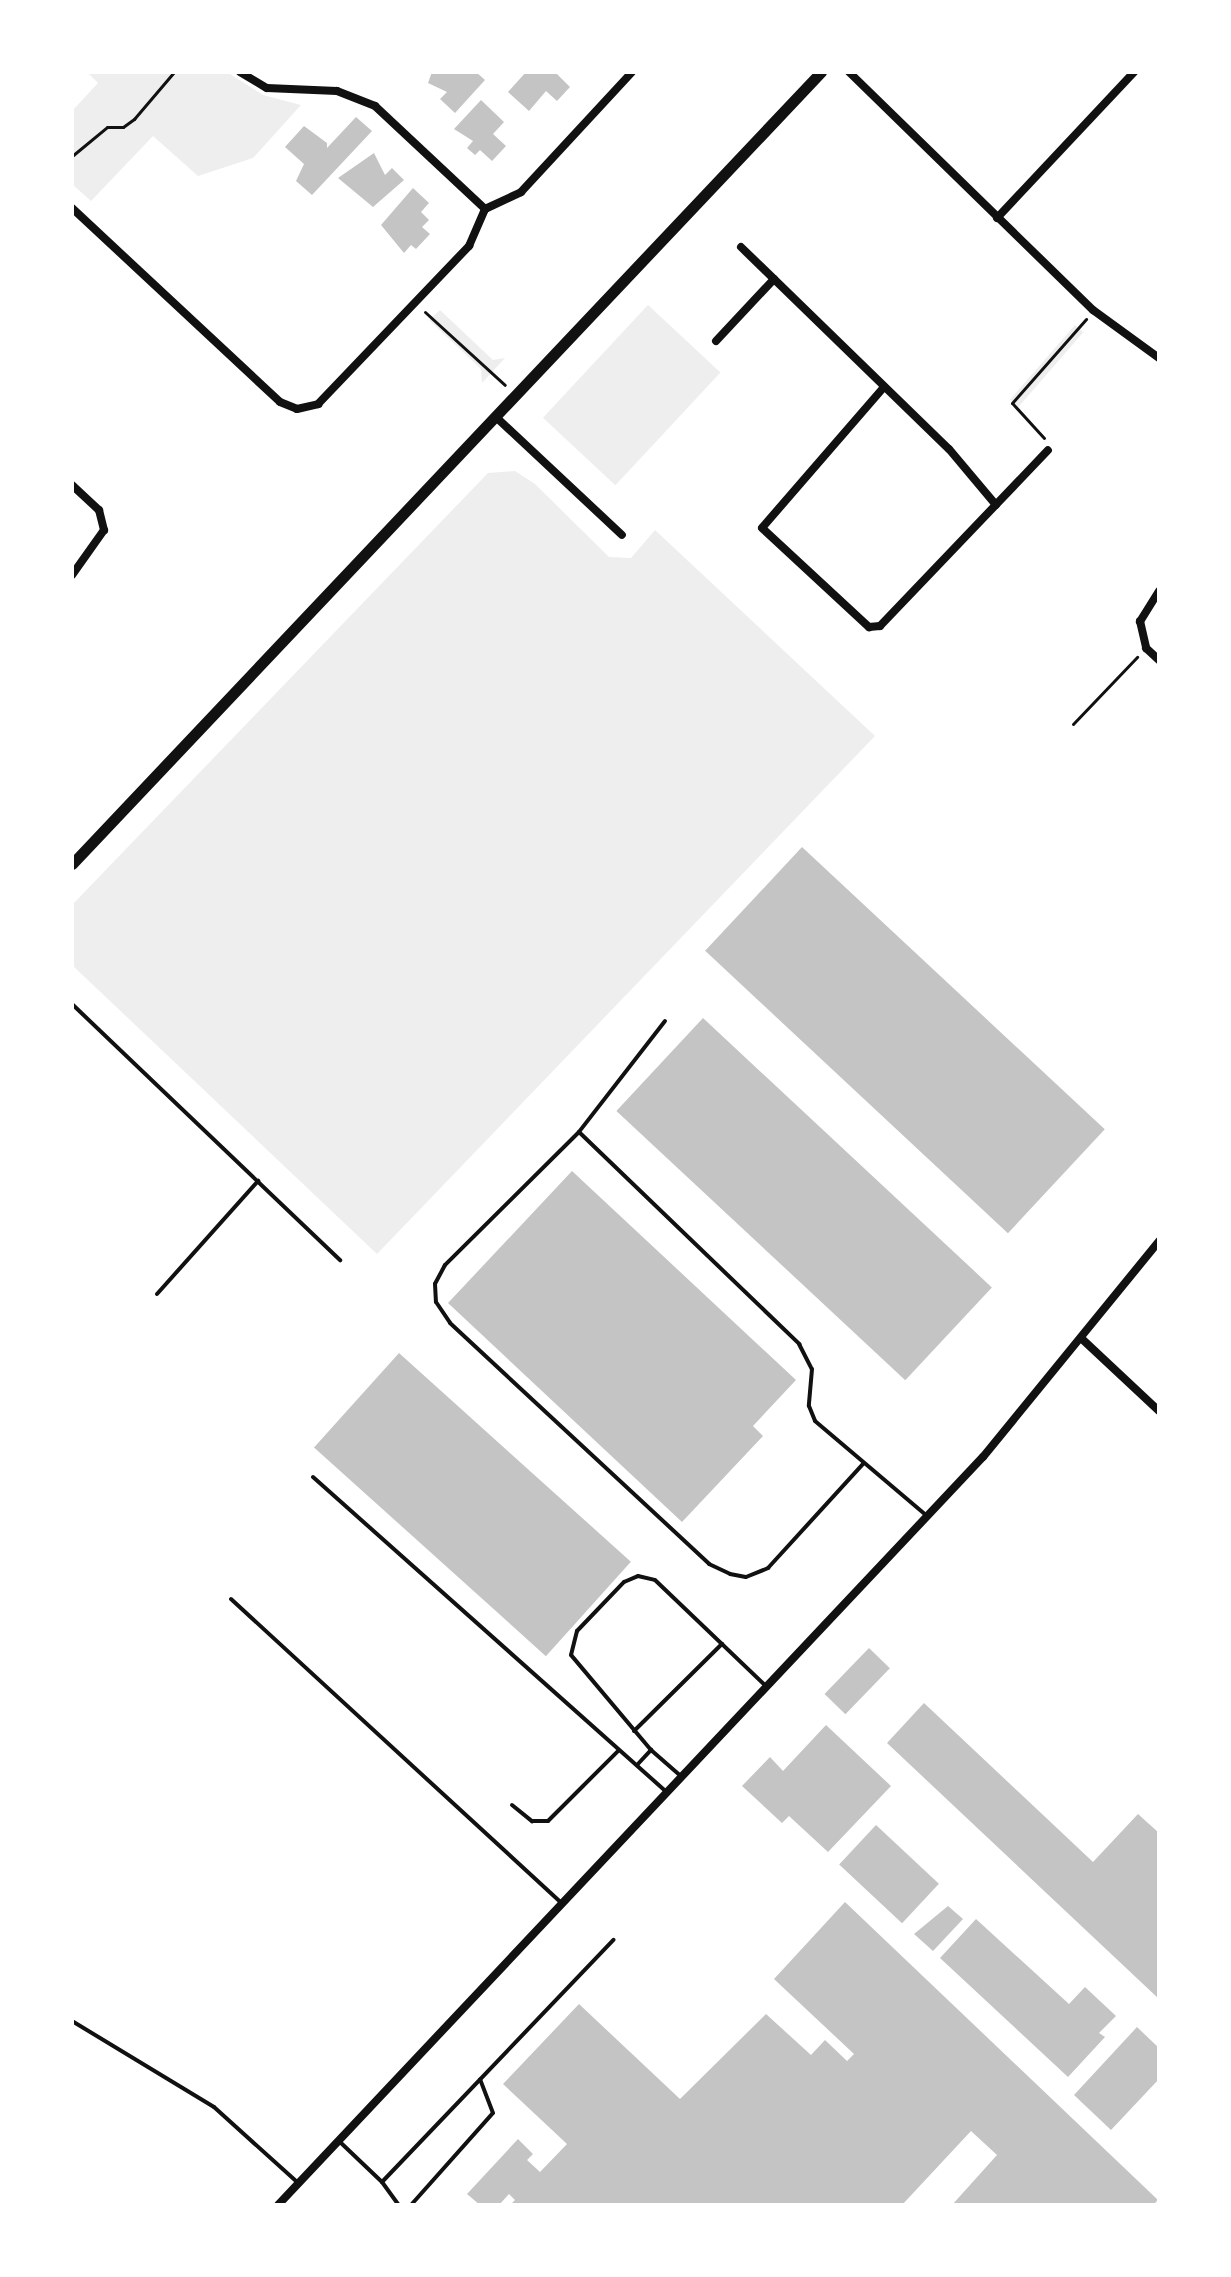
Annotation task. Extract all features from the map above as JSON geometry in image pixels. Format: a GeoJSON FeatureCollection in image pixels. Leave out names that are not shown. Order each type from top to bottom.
{"type":"FeatureCollection","features":[{"type":"Feature","properties":{"kind":"street"},"geometry":{"type":"LineString","coordinates":[[240,72],[267,88],[337,91],[375,106],[485,209]]}},
{"type":"Feature","properties":{"kind":"street"},"geometry":{"type":"LineString","coordinates":[[72,208],[280,402],[297,409],[318,404],[469,246],[485,209],[521,192],[632,72]]}},
{"type":"Feature","properties":{"kind":"street"},"geometry":{"type":"LineString","coordinates":[[72,864],[821,72]]}},
{"type":"Feature","properties":{"kind":"street"},"geometry":{"type":"LineString","coordinates":[[849,72],[1093,310],[1159,358]]}},
{"type":"Feature","properties":{"kind":"street"},"geometry":{"type":"LineString","coordinates":[[997,218],[1134,72]]}},
{"type":"Feature","properties":{"kind":"street"},"geometry":{"type":"LineString","coordinates":[[741,247],[949,449],[996,505]]}},
{"type":"Feature","properties":{"kind":"street"},"geometry":{"type":"LineString","coordinates":[[716,341],[774,279]]}},
{"type":"Feature","properties":{"kind":"street"},"geometry":{"type":"LineString","coordinates":[[884,387],[762,528],[869,627],[880,626],[1048,450]]}},
{"type":"Feature","properties":{"kind":"street"},"geometry":{"type":"LineString","coordinates":[[497,418],[622,535]]}},
{"type":"Feature","properties":{"kind":"street"},"geometry":{"type":"LineString","coordinates":[[72,485],[99,510],[104,530],[72,575]]}},
{"type":"Feature","properties":{"kind":"street"},"geometry":{"type":"LineString","coordinates":[[1159,591],[1140,621],[1146,648],[1159,660]]}},
{"type":"Feature","properties":{"kind":"street"},"geometry":{"type":"LineString","coordinates":[[278,2205],[927,1516],[1081,1338],[1159,1241]]}},
{"type":"Feature","properties":{"kind":"street"},"geometry":{"type":"LineString","coordinates":[[1081,1338],[1159,1411]]}},
{"type":"Feature","properties":{"kind":"lane"},"geometry":{"type":"LineString","coordinates":[[72,1004],[340,1260]]}},
{"type":"Feature","properties":{"kind":"lane"},"geometry":{"type":"LineString","coordinates":[[665,1021],[579,1132],[445,1265],[435,1293],[450,1323],[709,1564],[730,1574],[746,1577],[768,1568],[863,1464]]}},
{"type":"Feature","properties":{"kind":"lane"},"geometry":{"type":"LineString","coordinates":[[579,1132],[799,1344],[812,1369],[809,1406],[815,1421],[927,1516]]}},
{"type":"Feature","properties":{"kind":"lane"},"geometry":{"type":"LineString","coordinates":[[157,1294],[258,1181]]}},
{"type":"Feature","properties":{"kind":"lane"},"geometry":{"type":"LineString","coordinates":[[313,1477],[668,1793]]}},
{"type":"Feature","properties":{"kind":"lane"},"geometry":{"type":"LineString","coordinates":[[682,1778],[651,1750],[571,1655],[577,1631],[624,1582],[638,1576],[655,1580],[767,1687]]}},
{"type":"Feature","properties":{"kind":"lane"},"geometry":{"type":"LineString","coordinates":[[231,1599],[564,1904]]}},
{"type":"Feature","properties":{"kind":"lane"},"geometry":{"type":"LineString","coordinates":[[634,1731],[722,1644]]}},
{"type":"Feature","properties":{"kind":"lane"},"geometry":{"type":"LineString","coordinates":[[512,1805],[532,1821],[548,1821],[619,1750]]}},
{"type":"Feature","properties":{"kind":"lane"},"geometry":{"type":"LineString","coordinates":[[637,1765],[651,1750]]}},
{"type":"Feature","properties":{"kind":"lane"},"geometry":{"type":"LineString","coordinates":[[382,2182],[613,1940]]}},
{"type":"Feature","properties":{"kind":"lane"},"geometry":{"type":"LineString","coordinates":[[72,2021],[151,2064],[214,2107],[299,2183]]}},
{"type":"Feature","properties":{"kind":"lane"},"geometry":{"type":"LineString","coordinates":[[411,2205],[493,2113],[480,2079]]}},
{"type":"Feature","properties":{"kind":"lane"},"geometry":{"type":"LineString","coordinates":[[338,2141],[382,2182],[399,2205]]}},
{"type":"Feature","properties":{"kind":"path"},"geometry":{"type":"LineString","coordinates":[[72,156],[107,127],[123,127],[134,119],[174,72]]}},
{"type":"Feature","properties":{"kind":"path"},"geometry":{"type":"LineString","coordinates":[[416,304],[518,395]]}},
{"type":"Feature","properties":{"kind":"path"},"geometry":{"type":"LineString","coordinates":[[1048,450],[1043,435],[1012,403],[1093,310]]}},
{"type":"Feature","properties":{"kind":"path"},"geometry":{"type":"LineString","coordinates":[[1073,724],[1146,648]]}},
{"type":"Feature","properties":{"kind":"shaded area"},"geometry":{"type":"Polygon","coordinates":[[[87,72],[227,72],[263,95],[301,105],[253,158],[198,176],[153,136],[91,201],[72,184],[72,111],[98,83],[87,72]]]}},
{"type":"Feature","properties":{"kind":"shaded area"},"geometry":{"type":"Polygon","coordinates":[[[648,305],[720,373],[615,485],[543,418],[648,305]]]}},
{"type":"Feature","properties":{"kind":"shaded area"},"geometry":{"type":"Polygon","coordinates":[[[440,310],[493,360],[505,358],[482,383],[481,369],[429,320],[440,310]]]}},
{"type":"Feature","properties":{"kind":"shaded area"},"geometry":{"type":"Polygon","coordinates":[[[1075,325],[1083,332],[1018,407],[1010,400],[1075,325]]]}},
{"type":"Feature","properties":{"kind":"shaded area"},"geometry":{"type":"Polygon","coordinates":[[[515,471],[535,484],[609,557],[631,558],[655,530],[875,736],[377,1254],[72,965],[72,905],[488,473],[515,471]]]}},
{"type":"Feature","properties":{"kind":"building"},"geometry":{"type":"Polygon","coordinates":[[[432,72],[476,72],[485,80],[455,113],[440,99],[447,92],[428,83],[432,72]]]}},
{"type":"Feature","properties":{"kind":"building"},"geometry":{"type":"Polygon","coordinates":[[[526,72],[557,74],[570,87],[557,101],[546,91],[529,111],[508,92],[526,72]]]}},
{"type":"Feature","properties":{"kind":"building"},"geometry":{"type":"Polygon","coordinates":[[[481,100],[504,122],[493,134],[506,146],[492,161],[480,150],[475,155],[467,148],[473,141],[454,129],[481,100]]]}},
{"type":"Feature","properties":{"kind":"building"},"geometry":{"type":"Polygon","coordinates":[[[356,117],[372,131],[312,195],[296,181],[304,164],[285,147],[304,126],[327,143],[327,148],[356,117]]]}},
{"type":"Feature","properties":{"kind":"building"},"geometry":{"type":"Polygon","coordinates":[[[374,153],[385,175],[392,168],[404,180],[373,207],[338,178],[374,153]]]}},
{"type":"Feature","properties":{"kind":"building"},"geometry":{"type":"Polygon","coordinates":[[[413,188],[429,203],[421,212],[429,220],[422,227],[430,234],[416,249],[411,245],[404,253],[381,225],[413,188]]]}},
{"type":"Feature","properties":{"kind":"building"},"geometry":{"type":"Polygon","coordinates":[[[802,847],[1105,1129],[1008,1233],[705,951],[802,847]]]}},
{"type":"Feature","properties":{"kind":"building"},"geometry":{"type":"Polygon","coordinates":[[[703,1018],[992,1287],[905,1380],[616,1111],[703,1018]]]}},
{"type":"Feature","properties":{"kind":"building"},"geometry":{"type":"Polygon","coordinates":[[[572,1171],[796,1380],[753,1426],[763,1436],[682,1522],[448,1303],[572,1171]]]}},
{"type":"Feature","properties":{"kind":"building"},"geometry":{"type":"Polygon","coordinates":[[[399,1353],[631,1562],[546,1656],[314,1447],[399,1353]]]}},
{"type":"Feature","properties":{"kind":"building"},"geometry":{"type":"Polygon","coordinates":[[[869,1648],[890,1668],[845,1714],[825,1694],[869,1648]]]}},
{"type":"Feature","properties":{"kind":"building"},"geometry":{"type":"Polygon","coordinates":[[[924,1703],[1093,1862],[1138,1814],[1159,1833],[1159,1999],[887,1743],[924,1703]]]}},
{"type":"Feature","properties":{"kind":"building"},"geometry":{"type":"Polygon","coordinates":[[[826,1725],[891,1786],[828,1852],[789,1816],[782,1823],[742,1786],[770,1757],[783,1771],[826,1725]]]}},
{"type":"Feature","properties":{"kind":"building"},"geometry":{"type":"Polygon","coordinates":[[[876,1825],[939,1884],[902,1923],[839,1864],[876,1825]]]}},
{"type":"Feature","properties":{"kind":"building"},"geometry":{"type":"Polygon","coordinates":[[[845,1902],[1158,2200],[1153,2205],[952,2205],[997,2155],[971,2131],[902,2205],[510,2205],[515,2200],[509,2194],[499,2205],[480,2205],[467,2194],[518,2139],[533,2154],[527,2160],[540,2172],[567,2144],[503,2084],[579,2004],[680,2099],[766,2014],[811,2055],[825,2040],[847,2061],[854,2054],[774,1979],[845,1902]]]}},
{"type":"Feature","properties":{"kind":"building"},"geometry":{"type":"Polygon","coordinates":[[[948,1906],[963,1919],[933,1951],[914,1934],[948,1906]]]}},
{"type":"Feature","properties":{"kind":"building"},"geometry":{"type":"Polygon","coordinates":[[[976,1919],[1069,2004],[1085,1987],[1116,2016],[1099,2033],[1105,2037],[1068,2077],[940,1958],[976,1919]]]}},
{"type":"Feature","properties":{"kind":"building"},"geometry":{"type":"Polygon","coordinates":[[[1137,2027],[1159,2048],[1159,2079],[1111,2130],[1074,2095],[1137,2027]]]}}]}
